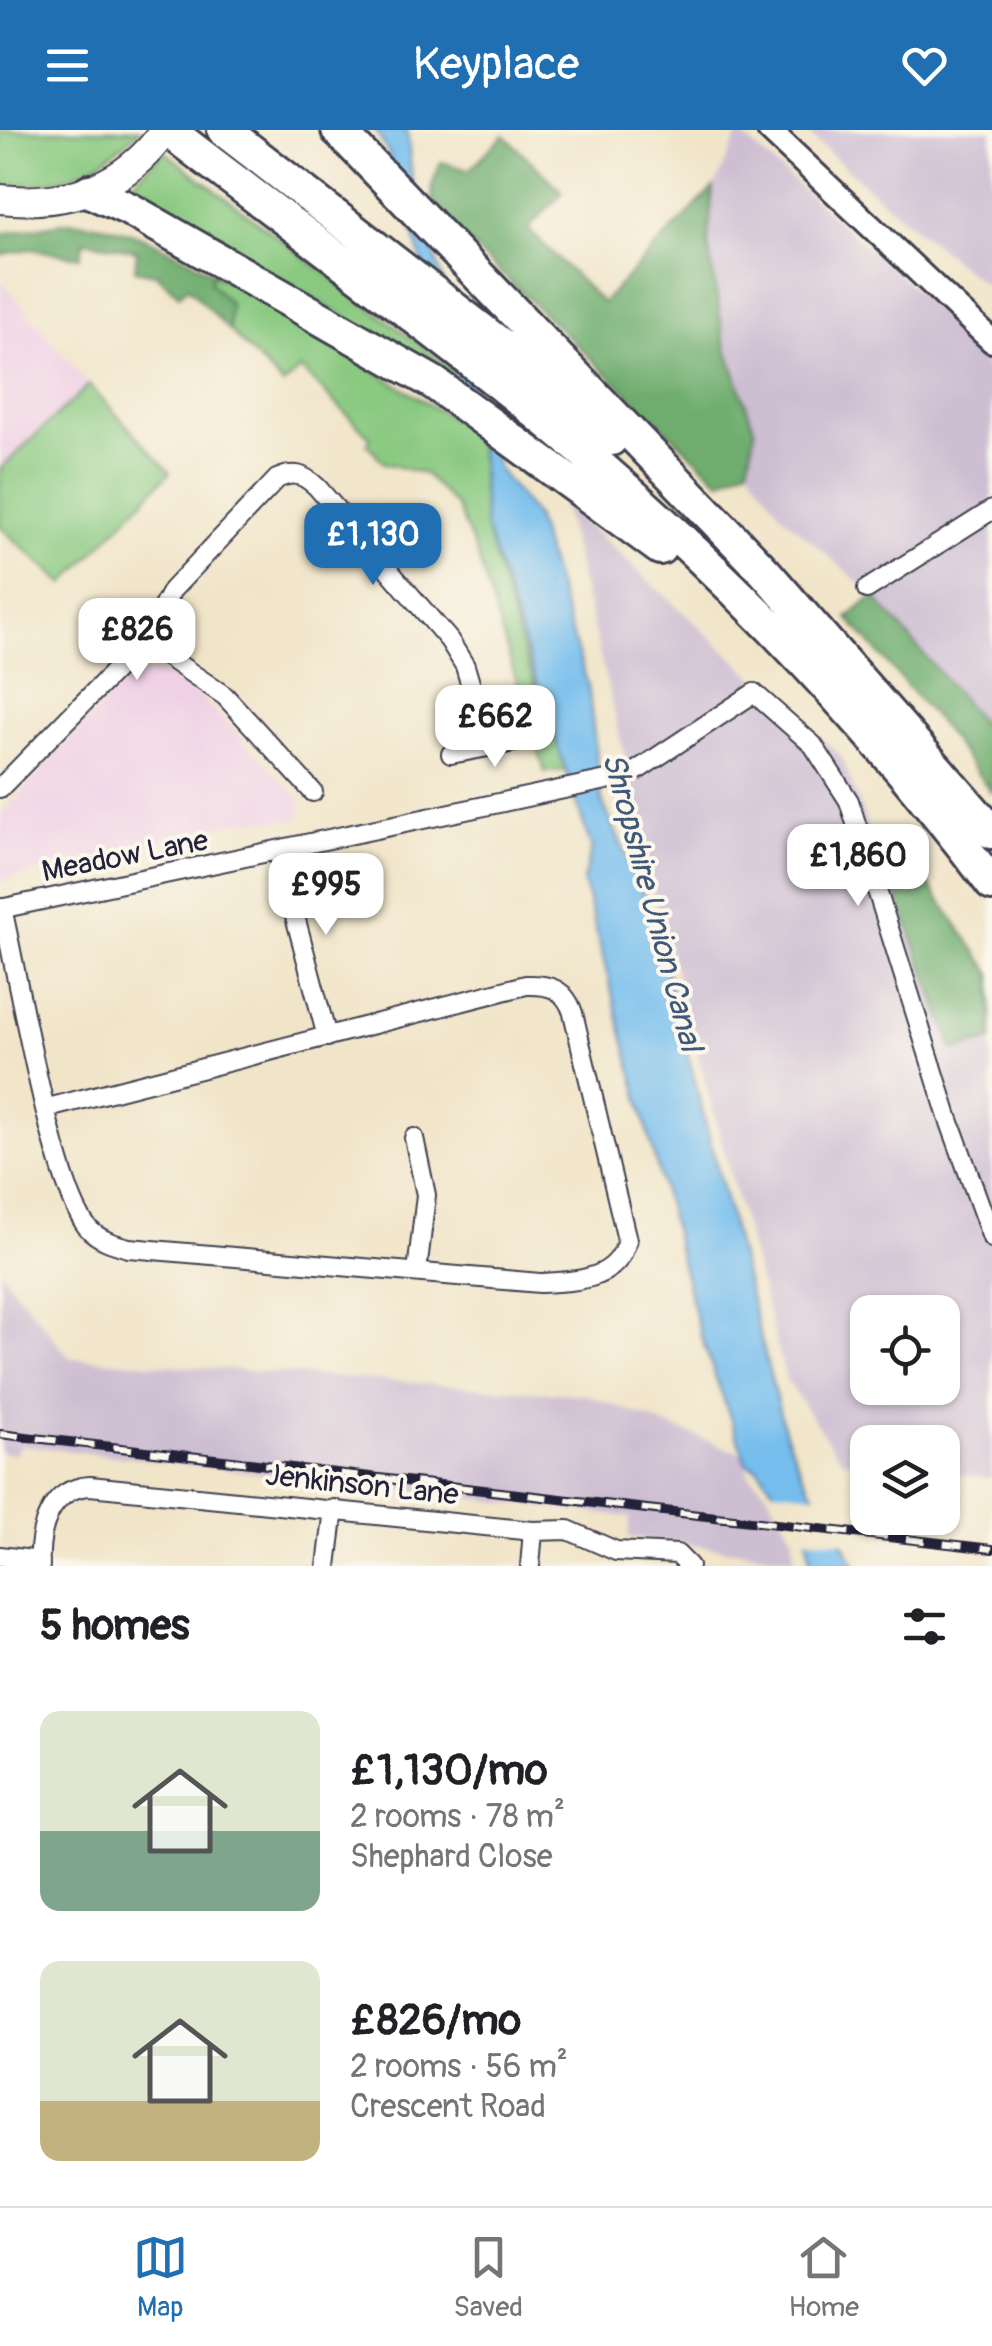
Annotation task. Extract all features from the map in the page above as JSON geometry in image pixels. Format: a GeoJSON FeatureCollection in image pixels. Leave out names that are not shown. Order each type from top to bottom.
{"type":"FeatureCollection","features":[{"type":"Feature","properties":{"kind":"highway"},"geometry":{"type":"LineString","coordinates":[[224,130],[514,355],[765,572]]}},
{"type":"Feature","properties":{"kind":"highway"},"geometry":{"type":"LineString","coordinates":[[343,135],[765,572],[992,832]]}},
{"type":"Feature","properties":{"kind":"highway"},"geometry":{"type":"LineString","coordinates":[[175,136],[525,404],[669,530],[834,692],[930,801],[992,884]]}},
{"type":"Feature","properties":{"kind":"highway"},"geometry":{"type":"LineString","coordinates":[[77,195],[129,209],[434,383],[772,631]]}},
{"type":"Feature","properties":{"kind":"main road"},"geometry":{"type":"LineString","coordinates":[[0,213],[77,195],[121,177],[175,136]]}},
{"type":"Feature","properties":{"kind":"main road"},"geometry":{"type":"LineString","coordinates":[[0,198],[77,195]]}},
{"type":"Feature","properties":{"kind":"street"},"geometry":{"type":"LineString","coordinates":[[769,130],[992,341]]}},
{"type":"Feature","properties":{"kind":"street"},"geometry":{"type":"LineString","coordinates":[[0,788],[144,641],[172,590],[277,479],[289,473],[304,475],[449,640],[465,666],[488,748]]}},
{"type":"Feature","properties":{"kind":"street"},"geometry":{"type":"LineString","coordinates":[[868,590],[992,510]]}},
{"type":"Feature","properties":{"kind":"street"},"geometry":{"type":"LineString","coordinates":[[144,641],[224,696],[312,792]]}},
{"type":"Feature","properties":{"kind":"street","name":"Meadow Lane"},"geometry":{"type":"LineString","coordinates":[[1,909],[630,775],[754,692],[812,745],[849,801],[948,1117],[992,1238]]}},
{"type":"Feature","properties":{"kind":"street"},"geometry":{"type":"LineString","coordinates":[[451,754],[530,740]]}},
{"type":"Feature","properties":{"kind":"street"},"geometry":{"type":"LineString","coordinates":[[278,852],[327,1036]]}},
{"type":"Feature","properties":{"kind":"street"},"geometry":{"type":"LineString","coordinates":[[1,909],[65,1184],[88,1228],[104,1240],[129,1248],[562,1282],[600,1274],[621,1260],[627,1229],[569,1002],[549,985],[526,985],[48,1108]]}},
{"type":"Feature","properties":{"kind":"street"},"geometry":{"type":"LineString","coordinates":[[414,1138],[426,1195],[418,1272]]}},
{"type":"Feature","properties":{"kind":"street","name":"Jenkinson Lane"},"geometry":{"type":"LineString","coordinates":[[40,1563],[42,1530],[48,1514],[63,1495],[80,1487],[533,1531],[568,1530],[616,1551],[676,1554],[689,1566]]}},
{"type":"Feature","properties":{"kind":"street"},"geometry":{"type":"LineString","coordinates":[[328,1566],[334,1509]]}},
{"type":"Feature","properties":{"kind":"street"},"geometry":{"type":"LineString","coordinates":[[530,1566],[533,1531]]}},
{"type":"Feature","properties":{"kind":"street"},"geometry":{"type":"LineString","coordinates":[[0,1556],[40,1563]]}},
{"type":"Feature","properties":{"kind":"shaded area"},"geometry":{"type":"Polygon","coordinates":[[[804,130],[992,130],[992,291],[887,205],[804,130]]]}},
{"type":"Feature","properties":{"kind":"shaded area"},"geometry":{"type":"Polygon","coordinates":[[[739,133],[936,308],[992,373],[992,735],[874,596],[782,515],[748,467],[755,431],[724,340],[708,244],[713,189],[739,133]]]}},
{"type":"Feature","properties":{"kind":"shaded area"},"geometry":{"type":"Polygon","coordinates":[[[0,279],[89,385],[0,469],[0,279]]]}},
{"type":"Feature","properties":{"kind":"shaded area"},"geometry":{"type":"Polygon","coordinates":[[[562,502],[841,756],[953,1049],[992,1040],[992,1478],[960,1474],[960,1425],[850,1425],[850,1461],[841,1460],[786,1379],[637,831],[634,794],[562,502]]]}},
{"type":"Feature","properties":{"kind":"shaded area"},"geometry":{"type":"Polygon","coordinates":[[[153,671],[184,680],[300,799],[300,820],[244,820],[0,881],[0,815],[128,678],[153,671]]]}},
{"type":"Feature","properties":{"kind":"shaded area"},"geometry":{"type":"Polygon","coordinates":[[[0,1271],[70,1358],[587,1395],[743,1454],[749,1475],[765,1489],[793,1537],[794,1558],[628,1537],[631,1517],[21,1445],[16,1454],[0,1452],[0,1271]]]}},
{"type":"Feature","properties":{"kind":"green space"},"geometry":{"type":"Polygon","coordinates":[[[0,130],[140,130],[109,156],[77,174],[22,185],[0,184],[0,130]]]}},
{"type":"Feature","properties":{"kind":"green space"},"geometry":{"type":"Polygon","coordinates":[[[504,135],[563,192],[528,229],[602,303],[713,188],[708,244],[724,340],[755,431],[748,467],[720,481],[433,209],[432,185],[441,162],[469,170],[504,135]]]}},
{"type":"Feature","properties":{"kind":"green space"},"geometry":{"type":"Polygon","coordinates":[[[164,151],[452,369],[454,382],[126,189],[164,151]]]}},
{"type":"Feature","properties":{"kind":"green space"},"geometry":{"type":"Polygon","coordinates":[[[67,222],[128,232],[222,277],[212,275],[210,282],[230,304],[229,330],[188,287],[179,295],[156,274],[135,270],[137,251],[84,241],[80,257],[30,249],[0,255],[0,234],[67,222]]]}},
{"type":"Feature","properties":{"kind":"green space"},"geometry":{"type":"Polygon","coordinates":[[[212,275],[222,277],[474,432],[480,456],[484,518],[495,560],[534,682],[568,770],[545,772],[477,554],[457,507],[425,474],[384,463],[367,444],[371,438],[301,369],[283,385],[229,330],[230,304],[210,283],[212,275]]]}},
{"type":"Feature","properties":{"kind":"green space"},"geometry":{"type":"Polygon","coordinates":[[[89,385],[170,472],[64,584],[0,527],[0,469],[89,385]]]}},
{"type":"Feature","properties":{"kind":"green space"},"geometry":{"type":"Polygon","coordinates":[[[874,596],[992,735],[992,793],[939,723],[848,618],[874,596]]]}},
{"type":"Feature","properties":{"kind":"green space"},"geometry":{"type":"Polygon","coordinates":[[[892,851],[922,875],[992,974],[992,1040],[954,1050],[890,877],[892,851]]]}},
{"type":"Feature","properties":{"kind":"water"},"geometry":{"type":"Polygon","coordinates":[[[376,130],[407,130],[412,177],[498,469],[535,516],[588,686],[602,801],[652,914],[785,1433],[800,1469],[856,1566],[811,1566],[807,1535],[758,1468],[747,1464],[700,1334],[583,880],[592,849],[485,526],[480,448],[389,155],[376,130]]]}},
{"type":"Feature","properties":{"kind":"pier"},"geometry":{"type":"Polygon","coordinates":[[[765,1489],[823,1495],[848,1542],[803,1538],[765,1489]]]}},
{"type":"Feature","properties":{"kind":"railway"},"geometry":{"type":"LineString","coordinates":[[0,1434],[992,1549]]}},
{"type":"Feature","properties":{"kind":"water label","name":"Shropshire Union Canal"},"geometry":{"type":"Point","coordinates":[652,902]}}]}
